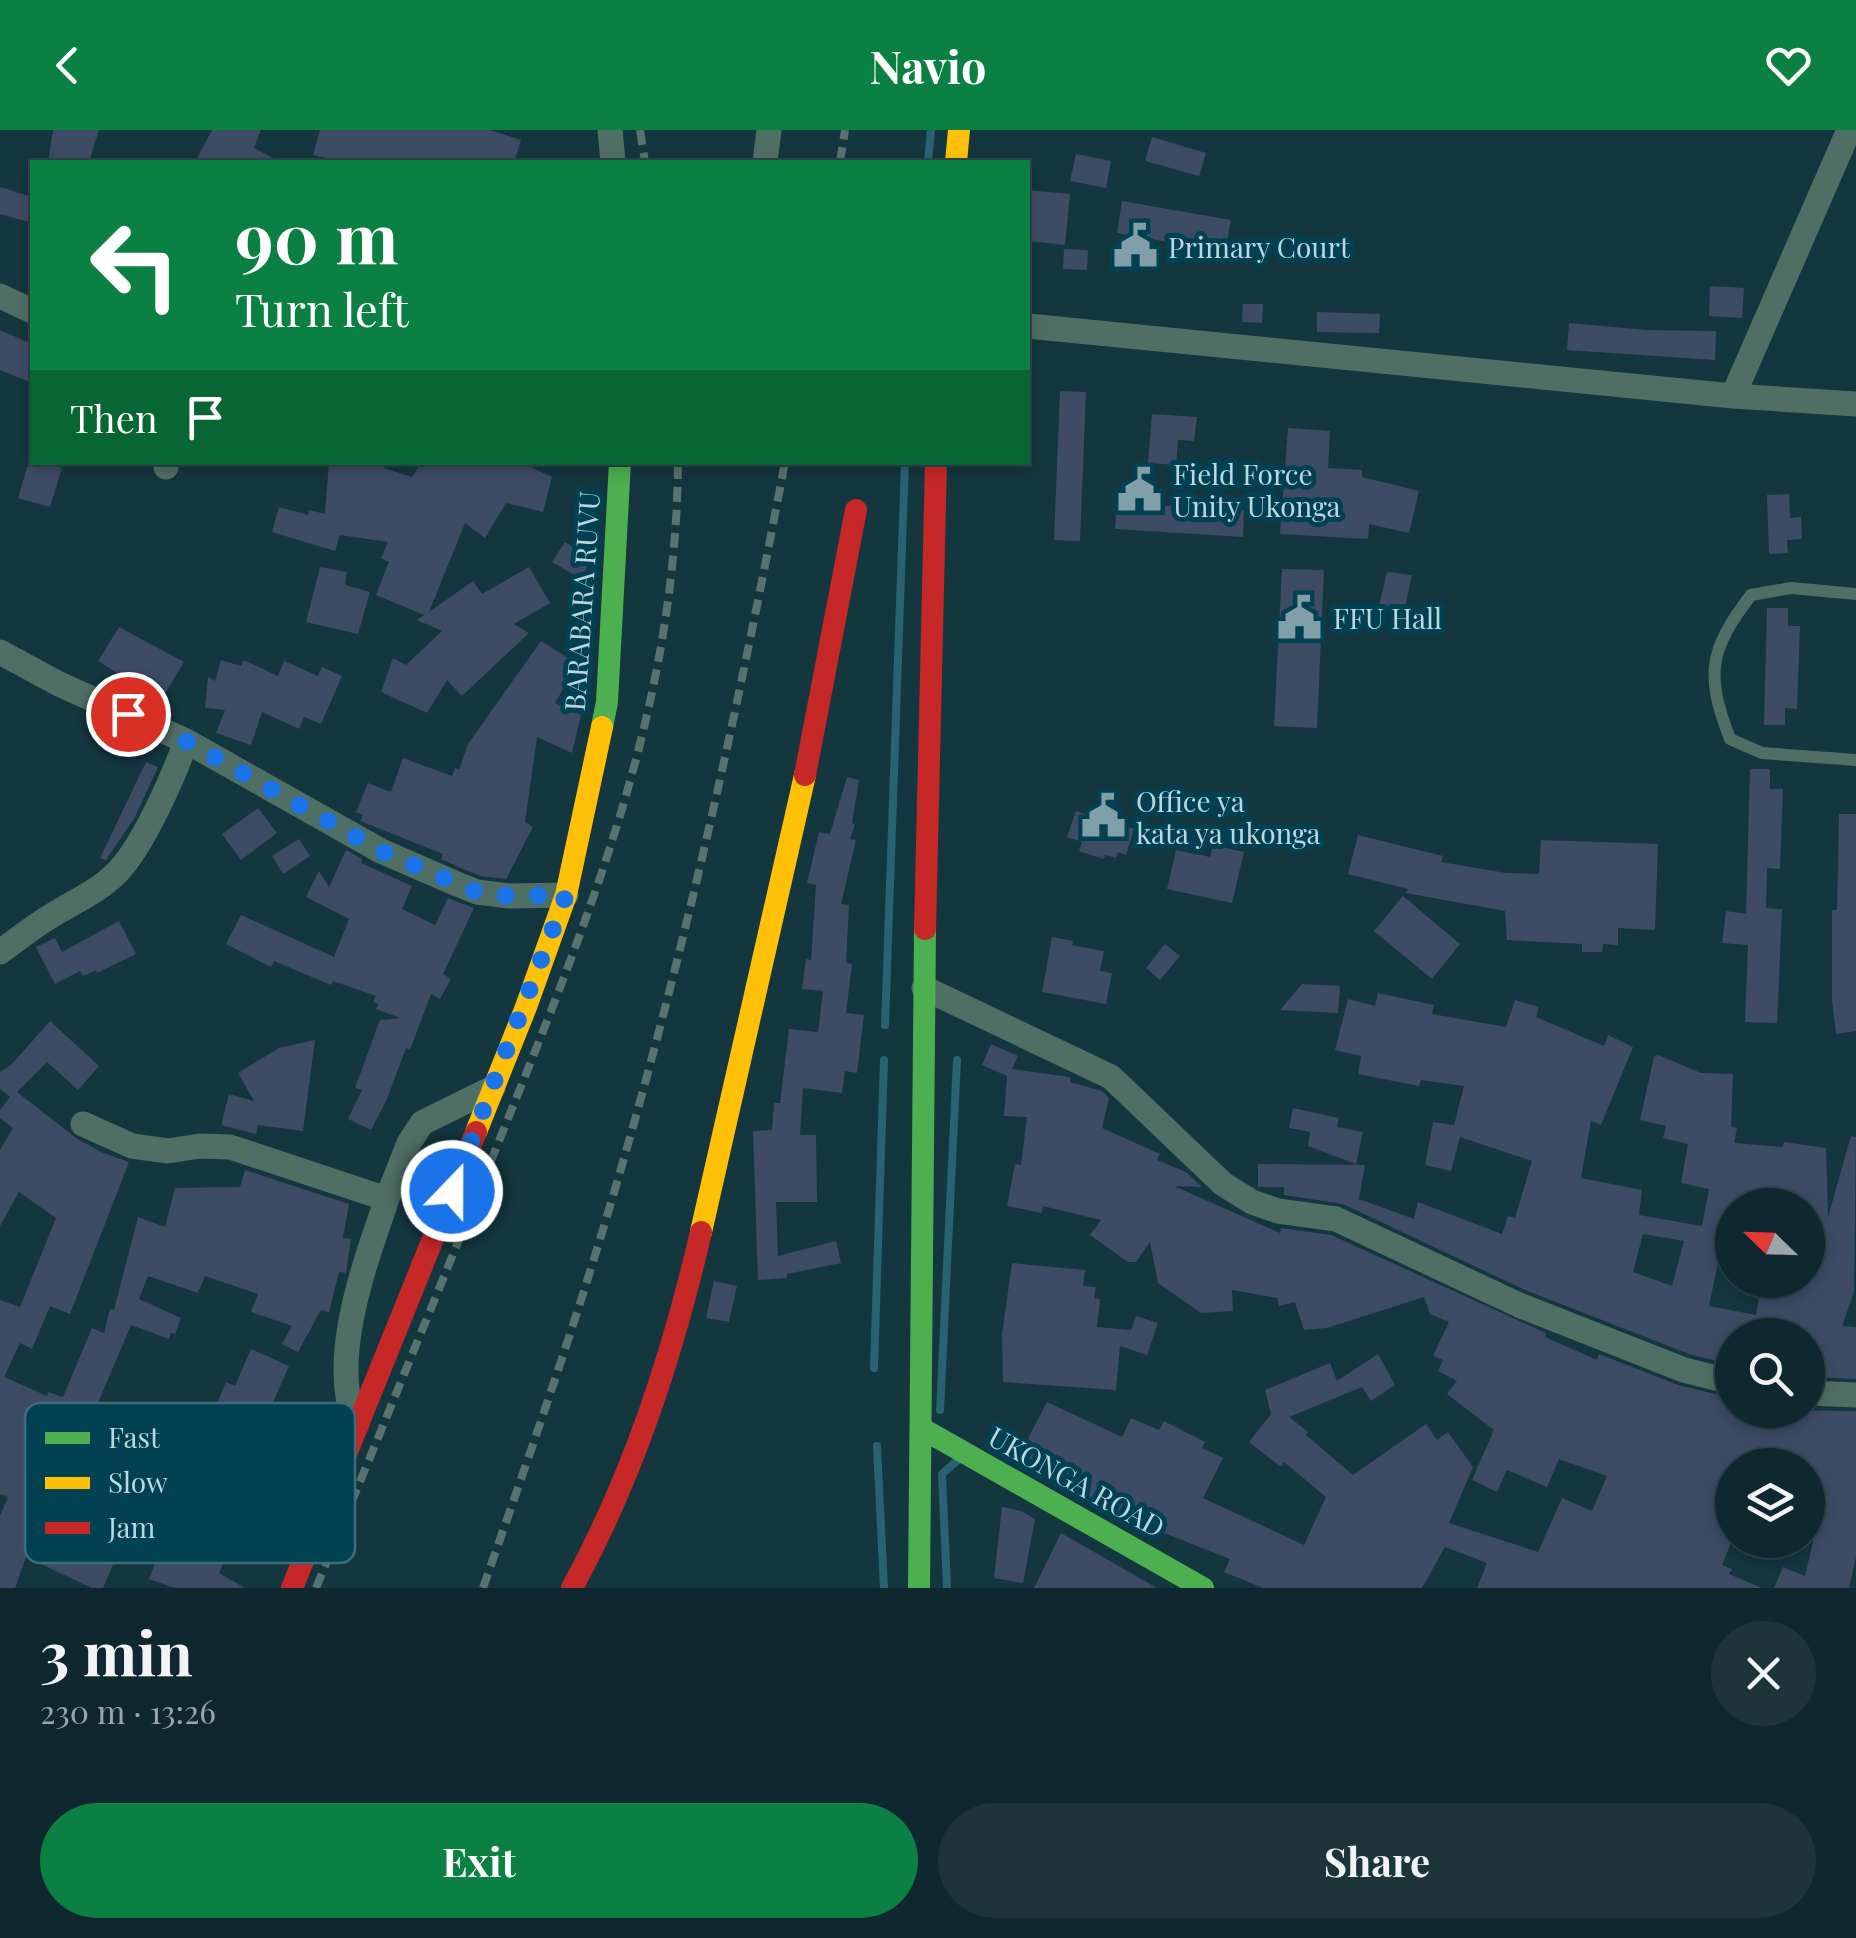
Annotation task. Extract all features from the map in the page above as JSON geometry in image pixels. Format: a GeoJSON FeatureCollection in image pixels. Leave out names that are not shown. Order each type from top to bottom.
{"type":"FeatureCollection","features":[{"type":"Feature","properties":{"kind":"street"},"geometry":{"type":"LineString","coordinates":[[610,130],[614,160]]}},
{"type":"Feature","properties":{"kind":"street"},"geometry":{"type":"LineString","coordinates":[[765,160],[769,130]]}},
{"type":"Feature","properties":{"kind":"street"},"geometry":{"type":"LineString","coordinates":[[956,160],[959,130]]}},
{"type":"Feature","properties":{"kind":"street"},"geometry":{"type":"LineString","coordinates":[[1733,396],[1848,130]]}},
{"type":"Feature","properties":{"kind":"street"},"geometry":{"type":"LineString","coordinates":[[0,296],[30,310]]}},
{"type":"Feature","properties":{"kind":"street"},"geometry":{"type":"LineString","coordinates":[[1030,326],[1733,396],[1856,404]]}},
{"type":"Feature","properties":{"kind":"street","name":"BARABARA RUVU"},"geometry":{"type":"LineString","coordinates":[[355,1437],[566,895],[607,702],[620,465]]}},
{"type":"Feature","properties":{"kind":"street"},"geometry":{"type":"LineString","coordinates":[[920,1588],[924,988],[936,465]]}},
{"type":"Feature","properties":{"kind":"street"},"geometry":{"type":"LineString","coordinates":[[572,1588],[644,1432],[683,1310],[800,801],[856,510]]}},
{"type":"Feature","properties":{"kind":"street"},"geometry":{"type":"LineString","coordinates":[[0,652],[59,684],[186,741],[381,851],[477,892],[566,895]]}},
{"type":"Feature","properties":{"kind":"street"},"geometry":{"type":"LineString","coordinates":[[0,952],[98,889],[122,868],[186,741]]}},
{"type":"Feature","properties":{"kind":"street"},"geometry":{"type":"LineString","coordinates":[[924,988],[1111,1077],[1222,1184],[1252,1202],[1278,1212],[1336,1219],[1518,1305],[1684,1370],[1715,1378]]}},
{"type":"Feature","properties":{"kind":"street"},"geometry":{"type":"LineString","coordinates":[[348,1403],[348,1342],[359,1280],[409,1143],[422,1124],[493,1088]]}},
{"type":"Feature","properties":{"kind":"street"},"geometry":{"type":"LineString","coordinates":[[84,1124],[132,1146],[168,1150],[230,1147],[388,1198]]}},
{"type":"Feature","properties":{"kind":"street"},"geometry":{"type":"LineString","coordinates":[[1825,1395],[1856,1396]]}},
{"type":"Feature","properties":{"kind":"street"},"geometry":{"type":"LineString","coordinates":[[355,1423],[358,1430]]}},
{"type":"Feature","properties":{"kind":"street","name":"UKONGA ROAD"},"geometry":{"type":"LineString","coordinates":[[921,1428],[1203,1588]]}},
{"type":"Feature","properties":{"kind":"street","name":"BARABARA RUVU"},"geometry":{"type":"LineString","coordinates":[[292,1588],[302,1563]]}},
{"type":"Feature","properties":{"kind":"lane"},"geometry":{"type":"LineString","coordinates":[[1856,594],[1792,588],[1750,595],[1725,629],[1714,671],[1716,702],[1730,739],[1762,753],[1856,760]]}},
{"type":"Feature","properties":{"kind":"building"},"geometry":{"type":"Polygon","coordinates":[[[53,130],[99,130],[90,160],[48,160],[53,130]]]}},
{"type":"Feature","properties":{"kind":"building"},"geometry":{"type":"Polygon","coordinates":[[[212,130],[261,130],[254,148],[277,160],[196,160],[212,130]]]}},
{"type":"Feature","properties":{"kind":"building"},"geometry":{"type":"Polygon","coordinates":[[[320,130],[490,130],[521,140],[515,160],[334,160],[313,155],[320,130]]]}},
{"type":"Feature","properties":{"kind":"building"},"geometry":{"type":"Polygon","coordinates":[[[1152,137],[1206,153],[1199,176],[1145,161],[1152,137]]]}},
{"type":"Feature","properties":{"kind":"building"},"geometry":{"type":"Polygon","coordinates":[[[1076,154],[1111,161],[1106,188],[1070,181],[1076,154]]]}},
{"type":"Feature","properties":{"kind":"building"},"geometry":{"type":"Polygon","coordinates":[[[0,187],[30,196],[30,222],[0,214],[0,187]]]}},
{"type":"Feature","properties":{"kind":"building"},"geometry":{"type":"Polygon","coordinates":[[[1030,190],[1070,194],[1065,245],[1030,241],[1030,190]]]}},
{"type":"Feature","properties":{"kind":"building"},"geometry":{"type":"Polygon","coordinates":[[[1122,201],[1231,220],[1225,252],[1117,233],[1122,201]]]}},
{"type":"Feature","properties":{"kind":"building"},"geometry":{"type":"Polygon","coordinates":[[[1064,249],[1088,250],[1087,270],[1063,269],[1064,249]]]}},
{"type":"Feature","properties":{"kind":"building"},"geometry":{"type":"Polygon","coordinates":[[[1710,286],[1744,288],[1742,318],[1709,316],[1710,286]]]}},
{"type":"Feature","properties":{"kind":"building"},"geometry":{"type":"Polygon","coordinates":[[[1243,304],[1263,304],[1262,323],[1242,322],[1243,304]]]}},
{"type":"Feature","properties":{"kind":"building"},"geometry":{"type":"Polygon","coordinates":[[[1317,312],[1380,314],[1379,333],[1317,332],[1317,312]]]}},
{"type":"Feature","properties":{"kind":"building"},"geometry":{"type":"Polygon","coordinates":[[[1569,323],[1716,331],[1715,360],[1567,350],[1569,323]]]}},
{"type":"Feature","properties":{"kind":"building"},"geometry":{"type":"Polygon","coordinates":[[[0,330],[30,343],[30,382],[0,370],[0,330]]]}},
{"type":"Feature","properties":{"kind":"building"},"geometry":{"type":"Polygon","coordinates":[[[1060,391],[1086,392],[1080,541],[1054,540],[1060,391]]]}},
{"type":"Feature","properties":{"kind":"building"},"geometry":{"type":"Polygon","coordinates":[[[1152,414],[1197,417],[1194,441],[1178,440],[1176,465],[1148,463],[1152,414]]]}},
{"type":"Feature","properties":{"kind":"building"},"geometry":{"type":"Polygon","coordinates":[[[1288,428],[1330,431],[1328,468],[1362,470],[1362,477],[1419,491],[1409,533],[1369,524],[1368,539],[1280,534],[1288,428]]]}},
{"type":"Feature","properties":{"kind":"building"},"geometry":{"type":"Polygon","coordinates":[[[30,458],[30,465],[62,468],[50,507],[18,498],[30,458]]]}},
{"type":"Feature","properties":{"kind":"building"},"geometry":{"type":"Polygon","coordinates":[[[329,465],[384,465],[412,477],[420,465],[526,465],[552,477],[543,512],[506,503],[485,538],[465,523],[429,612],[473,581],[482,594],[529,567],[550,603],[514,624],[529,633],[462,696],[447,680],[427,713],[381,692],[393,658],[406,665],[442,631],[417,620],[424,615],[376,595],[389,562],[381,558],[388,542],[340,535],[335,551],[272,532],[279,507],[308,515],[309,510],[325,514],[329,465]]]}},
{"type":"Feature","properties":{"kind":"building"},"geometry":{"type":"Polygon","coordinates":[[[1118,489],[1150,491],[1150,505],[1244,510],[1243,537],[1115,529],[1118,489]]]}},
{"type":"Feature","properties":{"kind":"building"},"geometry":{"type":"Polygon","coordinates":[[[1789,494],[1790,518],[1801,517],[1802,539],[1787,540],[1788,553],[1769,554],[1767,495],[1789,494]]]}},
{"type":"Feature","properties":{"kind":"building"},"geometry":{"type":"Polygon","coordinates":[[[565,542],[592,558],[581,579],[552,562],[565,542]]]}},
{"type":"Feature","properties":{"kind":"building"},"geometry":{"type":"Polygon","coordinates":[[[320,567],[347,572],[345,585],[370,592],[358,634],[306,622],[320,567]]]}},
{"type":"Feature","properties":{"kind":"building"},"geometry":{"type":"Polygon","coordinates":[[[1282,569],[1324,570],[1317,728],[1274,726],[1282,569]]]}},
{"type":"Feature","properties":{"kind":"building"},"geometry":{"type":"Polygon","coordinates":[[[1387,572],[1412,575],[1403,615],[1378,610],[1387,572]]]}},
{"type":"Feature","properties":{"kind":"building"},"geometry":{"type":"Polygon","coordinates":[[[1767,608],[1788,608],[1788,626],[1800,626],[1797,709],[1785,708],[1785,725],[1764,725],[1767,608]]]}},
{"type":"Feature","properties":{"kind":"building"},"geometry":{"type":"Polygon","coordinates":[[[119,627],[184,662],[161,700],[98,661],[119,627]]]}},
{"type":"Feature","properties":{"kind":"building"},"geometry":{"type":"Polygon","coordinates":[[[541,641],[578,664],[555,703],[581,715],[572,753],[537,737],[525,822],[533,827],[506,879],[463,869],[441,859],[443,854],[360,821],[363,815],[356,812],[368,783],[391,792],[403,758],[452,776],[455,768],[459,770],[468,744],[541,641]]]}},
{"type":"Feature","properties":{"kind":"building"},"geometry":{"type":"Polygon","coordinates":[[[221,660],[241,666],[244,660],[278,676],[284,661],[318,676],[322,667],[342,676],[321,724],[304,717],[299,729],[262,712],[251,745],[216,733],[225,710],[205,708],[208,677],[215,681],[221,660]]]}},
{"type":"Feature","properties":{"kind":"building"},"geometry":{"type":"Polygon","coordinates":[[[146,762],[158,767],[135,817],[106,860],[100,858],[146,762]]]}},
{"type":"Feature","properties":{"kind":"building"},"geometry":{"type":"Polygon","coordinates":[[[1750,769],[1770,769],[1770,789],[1783,789],[1780,869],[1767,868],[1766,908],[1782,909],[1777,1023],[1745,1022],[1748,945],[1722,943],[1726,911],[1746,914],[1750,769]]]}},
{"type":"Feature","properties":{"kind":"building"},"geometry":{"type":"Polygon","coordinates":[[[847,777],[859,780],[850,839],[856,840],[841,904],[849,905],[846,963],[852,964],[846,1013],[864,1015],[857,1073],[845,1071],[842,1093],[803,1088],[800,1135],[816,1135],[817,1202],[776,1202],[778,1256],[836,1241],[841,1263],[787,1274],[787,1278],[758,1280],[753,1131],[772,1130],[774,1103],[780,1103],[789,1029],[818,1032],[823,991],[802,989],[806,959],[811,960],[816,885],[807,883],[819,832],[830,834],[847,777]]]}},
{"type":"Feature","properties":{"kind":"building"},"geometry":{"type":"Polygon","coordinates":[[[258,808],[277,833],[241,860],[222,834],[258,808]]]}},
{"type":"Feature","properties":{"kind":"building"},"geometry":{"type":"Polygon","coordinates":[[[1076,811],[1134,829],[1126,855],[1118,852],[1116,858],[1105,855],[1104,859],[1079,851],[1082,842],[1067,837],[1076,811]]]}},
{"type":"Feature","properties":{"kind":"building"},"geometry":{"type":"Polygon","coordinates":[[[1839,814],[1856,814],[1856,1031],[1836,1034],[1832,910],[1837,910],[1839,814]]]}},
{"type":"Feature","properties":{"kind":"building"},"geometry":{"type":"Polygon","coordinates":[[[1358,835],[1443,856],[1441,862],[1506,873],[1539,874],[1541,840],[1658,844],[1655,930],[1618,928],[1618,945],[1603,944],[1602,952],[1582,952],[1582,944],[1507,940],[1505,911],[1406,893],[1408,889],[1348,874],[1358,835]]]}},
{"type":"Feature","properties":{"kind":"building"},"geometry":{"type":"Polygon","coordinates":[[[299,839],[310,856],[283,874],[272,856],[299,839]]]}},
{"type":"Feature","properties":{"kind":"building"},"geometry":{"type":"Polygon","coordinates":[[[1213,845],[1244,852],[1232,903],[1167,889],[1176,850],[1210,857],[1213,845]]]}},
{"type":"Feature","properties":{"kind":"building"},"geometry":{"type":"Polygon","coordinates":[[[346,850],[362,859],[361,863],[412,886],[402,909],[435,925],[448,898],[474,908],[443,974],[451,979],[440,999],[431,994],[410,1050],[406,1048],[371,1130],[348,1119],[362,1090],[355,1088],[380,1020],[400,1018],[376,1009],[376,996],[333,981],[331,985],[274,961],[271,967],[226,944],[241,915],[334,957],[349,919],[306,897],[319,871],[329,887],[346,850]]]}},
{"type":"Feature","properties":{"kind":"building"},"geometry":{"type":"Polygon","coordinates":[[[1403,896],[1460,944],[1432,979],[1374,931],[1403,896]]]}},
{"type":"Feature","properties":{"kind":"building"},"geometry":{"type":"Polygon","coordinates":[[[119,921],[136,954],[97,973],[96,970],[83,976],[80,971],[55,984],[36,947],[55,938],[62,952],[119,921]]]}},
{"type":"Feature","properties":{"kind":"building"},"geometry":{"type":"Polygon","coordinates":[[[1052,937],[1104,951],[1100,971],[1112,973],[1106,1004],[1042,992],[1052,937]]]}},
{"type":"Feature","properties":{"kind":"building"},"geometry":{"type":"Polygon","coordinates":[[[1165,944],[1180,956],[1160,980],[1146,968],[1165,944]]]}},
{"type":"Feature","properties":{"kind":"building"},"geometry":{"type":"Polygon","coordinates":[[[1302,984],[1340,986],[1338,1013],[1280,1010],[1302,984]]]}},
{"type":"Feature","properties":{"kind":"building"},"geometry":{"type":"Polygon","coordinates":[[[1378,993],[1434,1005],[1432,1014],[1506,1027],[1515,1000],[1539,1007],[1536,1017],[1604,1046],[1608,1035],[1633,1047],[1601,1125],[1591,1121],[1581,1178],[1642,1190],[1639,1215],[1702,1226],[1709,1189],[1681,1183],[1688,1144],[1663,1138],[1666,1126],[1640,1120],[1654,1057],[1658,1055],[1701,1073],[1733,1074],[1731,1127],[1737,1128],[1734,1143],[1783,1147],[1784,1142],[1826,1148],[1828,1217],[1851,1136],[1856,1137],[1854,1292],[1842,1326],[1856,1327],[1856,1379],[1825,1378],[1825,1318],[1715,1318],[1715,1361],[1525,1290],[1343,1204],[1284,1195],[1284,1187],[1258,1187],[1258,1164],[1365,1165],[1359,1199],[1414,1219],[1418,1202],[1502,1234],[1508,1216],[1515,1218],[1532,1161],[1460,1137],[1451,1171],[1425,1165],[1433,1122],[1454,1125],[1464,1086],[1421,1080],[1419,1086],[1358,1074],[1361,1056],[1335,1050],[1348,999],[1375,1006],[1378,993]],[[1643,1234],[1633,1272],[1672,1286],[1684,1241],[1643,1234]]]}},
{"type":"Feature","properties":{"kind":"building"},"geometry":{"type":"Polygon","coordinates":[[[50,1021],[99,1066],[78,1090],[47,1062],[17,1092],[76,1138],[129,1162],[70,1314],[50,1306],[32,1349],[20,1343],[4,1377],[47,1396],[48,1392],[63,1397],[92,1328],[104,1333],[110,1309],[114,1310],[138,1217],[165,1227],[175,1188],[240,1187],[245,1170],[349,1204],[343,1238],[351,1239],[346,1273],[339,1272],[329,1312],[321,1310],[298,1352],[282,1344],[292,1326],[251,1312],[258,1294],[205,1276],[198,1293],[148,1276],[139,1299],[181,1318],[175,1334],[171,1333],[169,1339],[131,1325],[98,1403],[25,1403],[25,1560],[15,1588],[0,1588],[0,1516],[8,1497],[0,1494],[0,1300],[20,1307],[56,1218],[19,1192],[0,1226],[0,1150],[13,1128],[0,1118],[0,1110],[10,1097],[0,1089],[0,1072],[50,1021]]]}},
{"type":"Feature","properties":{"kind":"building"},"geometry":{"type":"Polygon","coordinates":[[[315,1040],[303,1131],[258,1125],[256,1134],[221,1125],[229,1094],[254,1101],[238,1073],[279,1048],[315,1040]]]}},
{"type":"Feature","properties":{"kind":"building"},"geometry":{"type":"Polygon","coordinates":[[[991,1044],[1018,1056],[1012,1069],[1070,1077],[1070,1082],[1102,1091],[1109,1098],[1102,1128],[1160,1154],[1157,1160],[1186,1172],[1202,1187],[1174,1186],[1280,1233],[1281,1228],[1331,1235],[1597,1360],[1599,1354],[1678,1385],[1715,1394],[1715,1428],[1825,1428],[1825,1411],[1856,1411],[1856,1557],[1849,1588],[1774,1588],[1783,1567],[1805,1576],[1809,1558],[1825,1558],[1825,1448],[1715,1448],[1715,1558],[1725,1558],[1722,1565],[1732,1569],[1729,1574],[1762,1588],[1477,1588],[1487,1563],[1445,1547],[1422,1588],[1263,1588],[1224,1572],[1230,1559],[1126,1518],[1080,1493],[1083,1488],[1020,1454],[1047,1402],[1122,1437],[1131,1418],[1159,1430],[1164,1421],[1205,1442],[1202,1448],[1223,1458],[1203,1498],[1304,1545],[1326,1497],[1284,1462],[1281,1467],[1249,1442],[1271,1414],[1265,1390],[1330,1363],[1337,1381],[1378,1354],[1395,1385],[1371,1401],[1362,1387],[1289,1417],[1353,1475],[1426,1424],[1437,1440],[1448,1432],[1473,1467],[1449,1523],[1538,1552],[1562,1498],[1592,1511],[1607,1476],[1559,1459],[1547,1487],[1507,1470],[1497,1492],[1472,1480],[1494,1430],[1447,1394],[1457,1381],[1438,1371],[1443,1360],[1433,1356],[1449,1322],[1430,1314],[1424,1297],[1327,1328],[1304,1330],[1295,1302],[1279,1306],[1277,1298],[1232,1290],[1233,1311],[1201,1313],[1158,1283],[1150,1242],[1136,1262],[1128,1262],[1090,1235],[1101,1220],[1043,1206],[1042,1213],[1007,1206],[1015,1164],[1021,1165],[1027,1117],[1004,1116],[1007,1076],[982,1065],[991,1044]]]}},
{"type":"Feature","properties":{"kind":"building"},"geometry":{"type":"Polygon","coordinates":[[[1293,1108],[1339,1118],[1337,1127],[1363,1132],[1356,1164],[1308,1146],[1310,1132],[1289,1128],[1293,1108]]]}},
{"type":"Feature","properties":{"kind":"building"},"geometry":{"type":"Polygon","coordinates":[[[1012,1263],[1085,1270],[1083,1286],[1096,1287],[1094,1298],[1100,1299],[1097,1327],[1131,1330],[1136,1316],[1158,1323],[1147,1355],[1120,1346],[1116,1390],[1003,1382],[1002,1334],[1012,1263]]]}},
{"type":"Feature","properties":{"kind":"building"},"geometry":{"type":"Polygon","coordinates":[[[714,1281],[737,1286],[729,1322],[706,1318],[714,1281]]]}},
{"type":"Feature","properties":{"kind":"building"},"geometry":{"type":"Polygon","coordinates":[[[251,1349],[289,1366],[273,1403],[217,1403],[226,1382],[235,1386],[251,1349]]]}},
{"type":"Feature","properties":{"kind":"building"},"geometry":{"type":"Polygon","coordinates":[[[1002,1507],[1035,1519],[1023,1583],[994,1578],[1002,1507]]]}},
{"type":"Feature","properties":{"kind":"building"},"geometry":{"type":"Polygon","coordinates":[[[1061,1533],[1157,1588],[1034,1588],[1061,1533]]]}},
{"type":"Feature","properties":{"kind":"building"},"geometry":{"type":"Polygon","coordinates":[[[39,1563],[114,1563],[103,1588],[92,1588],[39,1563]]]}},
{"type":"Feature","properties":{"kind":"building"},"geometry":{"type":"Polygon","coordinates":[[[155,1563],[223,1563],[219,1573],[245,1588],[175,1588],[149,1579],[155,1563]]]}},
{"type":"Feature","properties":{"kind":"waterway"},"geometry":{"type":"LineString","coordinates":[[928,160],[931,130]]}},
{"type":"Feature","properties":{"kind":"waterway"},"geometry":{"type":"LineString","coordinates":[[885,1025],[905,465]]}},
{"type":"Feature","properties":{"kind":"waterway"},"geometry":{"type":"LineString","coordinates":[[874,1368],[884,1060]]}},
{"type":"Feature","properties":{"kind":"waterway"},"geometry":{"type":"LineString","coordinates":[[940,1410],[957,1060]]}},
{"type":"Feature","properties":{"kind":"waterway"},"geometry":{"type":"LineString","coordinates":[[877,1446],[884,1588]]}},
{"type":"Feature","properties":{"kind":"waterway"},"geometry":{"type":"LineString","coordinates":[[947,1588],[942,1474],[958,1460]]}},
{"type":"Feature","properties":{"kind":"railway"},"geometry":{"type":"LineString","coordinates":[[640,130],[645,160]]}},
{"type":"Feature","properties":{"kind":"railway"},"geometry":{"type":"LineString","coordinates":[[840,160],[845,130]]}},
{"type":"Feature","properties":{"kind":"railway"},"geometry":{"type":"LineString","coordinates":[[355,1493],[531,1062],[621,813],[662,642],[673,554],[678,465]]}},
{"type":"Feature","properties":{"kind":"railway"},"geometry":{"type":"LineString","coordinates":[[483,1588],[587,1280],[655,1045],[726,754],[784,465]]}},
{"type":"Feature","properties":{"kind":"railway"},"geometry":{"type":"LineString","coordinates":[[316,1588],[326,1563]]}},
{"type":"Feature","properties":{"kind":"traffic: fast"},"geometry":{"type":"LineString","coordinates":[[602,727],[607,702],[620,465]]}},
{"type":"Feature","properties":{"kind":"traffic: fast"},"geometry":{"type":"LineString","coordinates":[[919,1588],[925,929]]}},
{"type":"Feature","properties":{"kind":"traffic: fast"},"geometry":{"type":"LineString","coordinates":[[921,1428],[1203,1588]]}},
{"type":"Feature","properties":{"kind":"traffic: slow"},"geometry":{"type":"LineString","coordinates":[[956,160],[959,130]]}},
{"type":"Feature","properties":{"kind":"traffic: slow"},"geometry":{"type":"LineString","coordinates":[[476,1132],[566,895],[602,727]]}},
{"type":"Feature","properties":{"kind":"traffic: slow"},"geometry":{"type":"LineString","coordinates":[[701,1232],[805,775]]}},
{"type":"Feature","properties":{"kind":"traffic: jam"},"geometry":{"type":"LineString","coordinates":[[925,929],[936,465]]}},
{"type":"Feature","properties":{"kind":"traffic: jam"},"geometry":{"type":"LineString","coordinates":[[805,775],[856,510]]}},
{"type":"Feature","properties":{"kind":"traffic: jam"},"geometry":{"type":"LineString","coordinates":[[355,1432],[476,1132]]}},
{"type":"Feature","properties":{"kind":"traffic: jam"},"geometry":{"type":"LineString","coordinates":[[572,1588],[614,1503],[648,1415],[701,1232]]}},
{"type":"Feature","properties":{"kind":"traffic: jam"},"geometry":{"type":"LineString","coordinates":[[292,1588],[302,1563]]}},
{"type":"Feature","properties":{"kind":"place","name":"Primary Court"},"geometry":{"type":"Point","coordinates":[1135,246]}},
{"type":"Feature","properties":{"kind":"place","name":"Field Force Unity Ukonga"},"geometry":{"type":"Point","coordinates":[1140,489]}},
{"type":"Feature","properties":{"kind":"place","name":"FFU Hall"},"geometry":{"type":"Point","coordinates":[1300,617]}},
{"type":"Feature","properties":{"kind":"place","name":"Office ya kata ya ukonga"},"geometry":{"type":"Point","coordinates":[1103,816]}},
{"type":"Feature","properties":{"kind":"route"},"geometry":{"type":"LineString","coordinates":[[128,714],[186,741],[381,851],[477,892],[566,895],[452,1191]]}}]}
